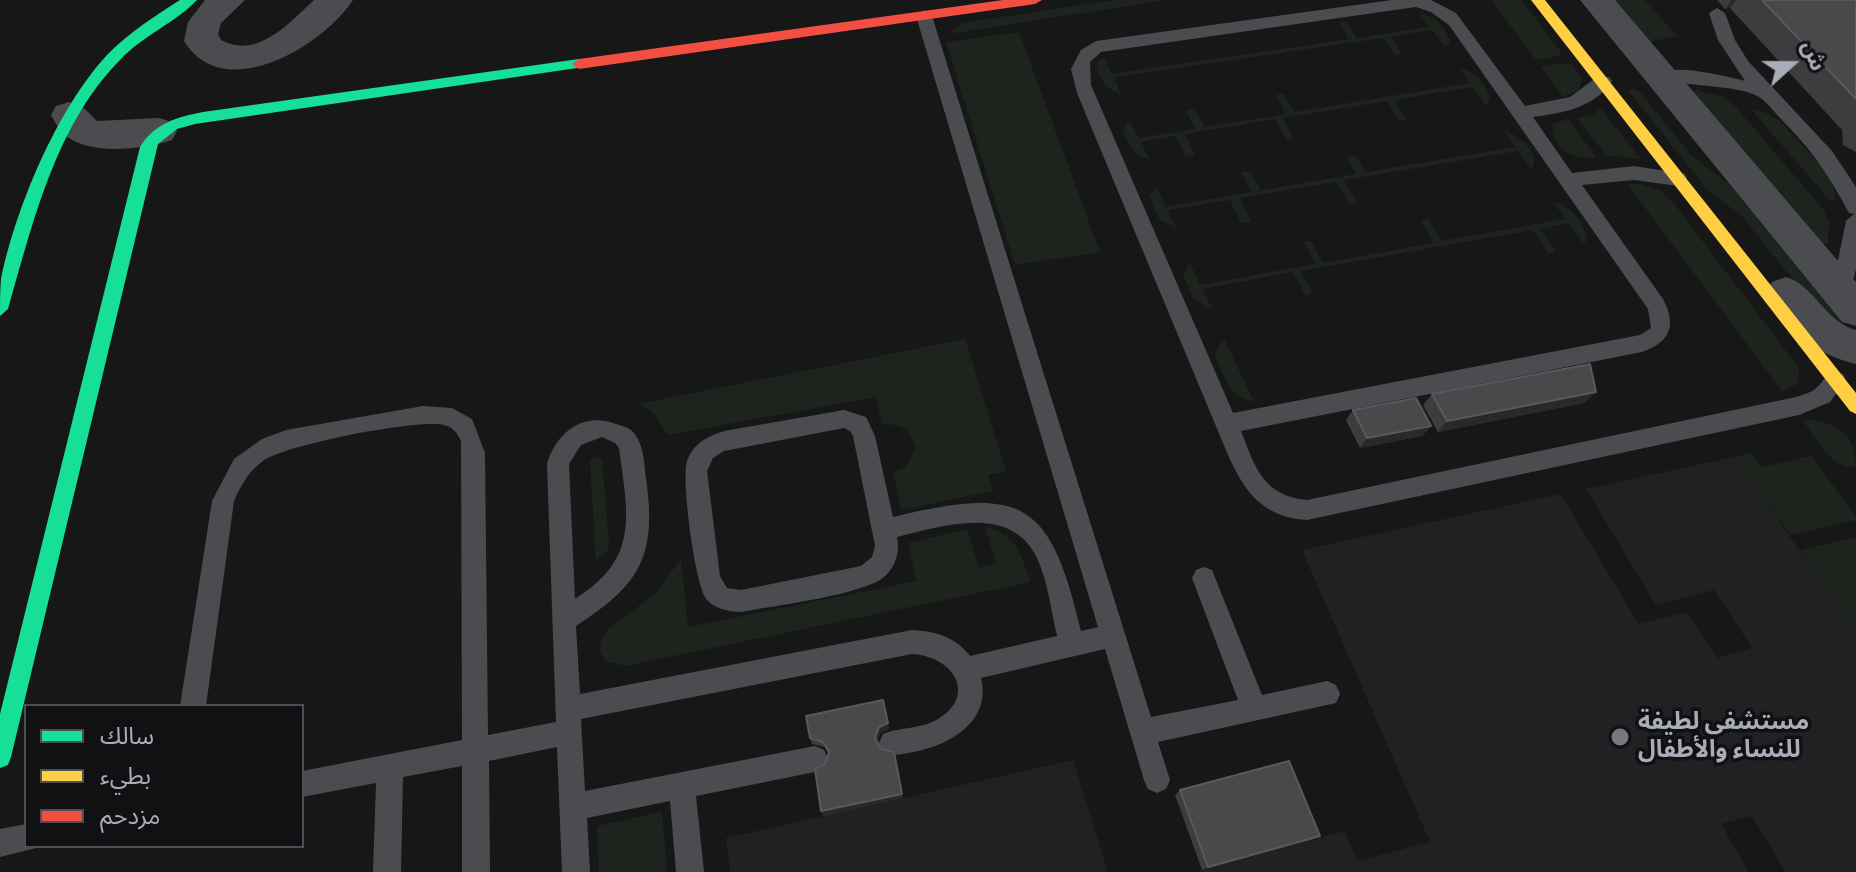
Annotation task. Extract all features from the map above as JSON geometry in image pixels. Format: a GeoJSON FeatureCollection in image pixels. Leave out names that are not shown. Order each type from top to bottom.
{"type":"FeatureCollection","features":[{"type":"Feature","properties":{"kind":"street"},"geometry":{"type":"LineString","coordinates":[[0,309],[47,160],[69,115],[123,51],[150,26],[190,0]]}},
{"type":"Feature","properties":{"kind":"street"},"geometry":{"type":"LineString","coordinates":[[228,0],[214,10],[200,31],[201,41],[208,49],[234,57],[250,57],[283,45],[336,0]]}},
{"type":"Feature","properties":{"kind":"street"},"geometry":{"type":"LineString","coordinates":[[69,115],[73,125],[87,133],[159,131],[174,125],[243,112],[1035,0]]}},
{"type":"Feature","properties":{"kind":"street"},"geometry":{"type":"LineString","coordinates":[[1538,0],[1713,223],[1749,248],[1810,324],[1838,343],[1851,379]]}},
{"type":"Feature","properties":{"kind":"street"},"geometry":{"type":"LineString","coordinates":[[1551,0],[1563,16],[1583,28],[1596,31],[1609,14],[1849,302]]}},
{"type":"Feature","properties":{"kind":"street"},"geometry":{"type":"LineString","coordinates":[[1603,81],[1622,77],[1646,84],[1698,142],[1726,156]]}},
{"type":"Feature","properties":{"kind":"street"},"geometry":{"type":"LineString","coordinates":[[0,757],[148,147],[159,131]]}},
{"type":"Feature","properties":{"kind":"lane"},"geometry":{"type":"LineString","coordinates":[[1227,424],[1655,339],[1662,330],[1662,318],[1656,305],[1455,21],[1446,11],[1424,3],[1401,3],[1096,47],[1084,54],[1079,64],[1080,76],[1123,179],[1227,424],[1255,489],[1279,507],[1307,510],[1799,406],[1851,379]]}},
{"type":"Feature","properties":{"kind":"lane"},"geometry":{"type":"LineString","coordinates":[[1717,13],[1729,45],[1765,91],[1848,182],[1856,208]]}},
{"type":"Feature","properties":{"kind":"lane"},"geometry":{"type":"LineString","coordinates":[[924,16],[1157,780]]}},
{"type":"Feature","properties":{"kind":"lane"},"geometry":{"type":"LineString","coordinates":[[1661,77],[1709,78],[1765,91]]}},
{"type":"Feature","properties":{"kind":"lane"},"geometry":{"type":"LineString","coordinates":[[1520,113],[1581,101],[1595,93],[1603,81]]}},
{"type":"Feature","properties":{"kind":"lane"},"geometry":{"type":"LineString","coordinates":[[1568,180],[1634,173],[1678,179]]}},
{"type":"Feature","properties":{"kind":"lane"},"geometry":{"type":"LineString","coordinates":[[1849,302],[1856,221]]}},
{"type":"Feature","properties":{"kind":"lane"},"geometry":{"type":"LineString","coordinates":[[193,704],[223,501],[229,483],[240,466],[257,451],[277,441],[423,415],[444,415],[461,421],[472,435],[473,444],[476,872]]}},
{"type":"Feature","properties":{"kind":"lane"},"geometry":{"type":"LineString","coordinates":[[844,419],[851,421],[862,429],[884,530],[886,559],[877,570],[864,576],[728,601],[717,596],[710,587],[697,463],[707,448],[715,444],[844,419]]}},
{"type":"Feature","properties":{"kind":"lane"},"geometry":{"type":"LineString","coordinates":[[564,620],[612,587],[629,565],[638,540],[630,445],[613,430],[589,429],[567,443],[560,453],[558,464],[564,620],[576,872]]}},
{"type":"Feature","properties":{"kind":"lane"},"geometry":{"type":"LineString","coordinates":[[884,530],[975,511],[1000,514],[1024,525],[1041,544],[1072,645]]}},
{"type":"Feature","properties":{"kind":"lane"},"geometry":{"type":"LineString","coordinates":[[1204,578],[1254,708]]}},
{"type":"Feature","properties":{"kind":"lane"},"geometry":{"type":"LineString","coordinates":[[966,669],[1113,635]]}},
{"type":"Feature","properties":{"kind":"lane"},"geometry":{"type":"LineString","coordinates":[[304,784],[475,750],[569,720],[912,642],[937,643],[959,658],[966,669],[968,700],[961,715],[950,726],[936,733],[892,743]]}},
{"type":"Feature","properties":{"kind":"lane"},"geometry":{"type":"LineString","coordinates":[[1142,732],[1327,694]]}},
{"type":"Feature","properties":{"kind":"lane"},"geometry":{"type":"LineString","coordinates":[[573,807],[815,759]]}},
{"type":"Feature","properties":{"kind":"lane"},"geometry":{"type":"LineString","coordinates":[[387,872],[390,767]]}},
{"type":"Feature","properties":{"kind":"lane"},"geometry":{"type":"LineString","coordinates":[[682,786],[690,872]]}},
{"type":"Feature","properties":{"kind":"lane"},"geometry":{"type":"LineString","coordinates":[[0,843],[24,838]]}},
{"type":"Feature","properties":{"kind":"shaded area"},"geometry":{"type":"Polygon","coordinates":[[[1114,0],[1166,0],[948,34],[962,23],[1114,0]]]}},
{"type":"Feature","properties":{"kind":"shaded area"},"geometry":{"type":"Polygon","coordinates":[[[1491,0],[1522,0],[1561,52],[1560,56],[1536,60],[1491,0]]]}},
{"type":"Feature","properties":{"kind":"shaded area"},"geometry":{"type":"Polygon","coordinates":[[[1613,0],[1645,0],[1677,36],[1648,42],[1613,0]]]}},
{"type":"Feature","properties":{"kind":"shaded area"},"geometry":{"type":"Polygon","coordinates":[[[1419,13],[1430,16],[1442,27],[1450,42],[1446,47],[1432,30],[1391,36],[1401,54],[1395,55],[1383,38],[1114,77],[1121,95],[1105,86],[1096,67],[1098,61],[1104,58],[1112,74],[1349,39],[1339,22],[1346,21],[1357,38],[1429,27],[1419,13]]]}},
{"type":"Feature","properties":{"kind":"shaded area"},"geometry":{"type":"Polygon","coordinates":[[[1019,32],[1100,252],[1015,265],[946,42],[1019,32]]]}},
{"type":"Feature","properties":{"kind":"shaded area"},"geometry":{"type":"Polygon","coordinates":[[[1562,63],[1572,65],[1582,79],[1578,91],[1563,97],[1541,67],[1562,63]]]}},
{"type":"Feature","properties":{"kind":"shaded area"},"geometry":{"type":"Polygon","coordinates":[[[1460,68],[1480,79],[1490,99],[1486,105],[1473,87],[1394,100],[1406,119],[1399,121],[1387,101],[1283,118],[1294,139],[1287,140],[1275,119],[1185,134],[1195,156],[1186,157],[1175,136],[1141,142],[1149,159],[1143,157],[1132,148],[1123,129],[1130,121],[1139,138],[1195,129],[1186,110],[1194,109],[1205,127],[1286,114],[1276,95],[1284,94],[1295,112],[1470,83],[1460,68]]]}},
{"type":"Feature","properties":{"kind":"shaded area"},"geometry":{"type":"Polygon","coordinates":[[[1628,90],[1640,92],[1691,155],[1730,185],[1846,327],[1834,331],[1741,215],[1708,191],[1628,90]]]}},
{"type":"Feature","properties":{"kind":"shaded area"},"geometry":{"type":"Polygon","coordinates":[[[1696,90],[1723,97],[1735,106],[1823,209],[1829,222],[1828,244],[1822,243],[1692,93],[1696,90]]]}},
{"type":"Feature","properties":{"kind":"shaded area"},"geometry":{"type":"Polygon","coordinates":[[[1600,108],[1641,159],[1606,155],[1577,118],[1595,114],[1600,108]]]}},
{"type":"Feature","properties":{"kind":"shaded area"},"geometry":{"type":"Polygon","coordinates":[[[1750,108],[1769,114],[1783,124],[1831,177],[1836,196],[1832,203],[1750,108]]]}},
{"type":"Feature","properties":{"kind":"shaded area"},"geometry":{"type":"Polygon","coordinates":[[[1568,119],[1596,157],[1572,155],[1560,146],[1553,124],[1568,119]]]}},
{"type":"Feature","properties":{"kind":"shaded area"},"geometry":{"type":"Polygon","coordinates":[[[1504,131],[1516,136],[1531,151],[1534,158],[1532,170],[1518,151],[1344,180],[1357,203],[1349,204],[1336,182],[1240,198],[1251,222],[1241,223],[1230,200],[1168,210],[1177,229],[1159,219],[1149,196],[1157,187],[1166,207],[1251,192],[1241,172],[1250,171],[1261,190],[1356,174],[1346,156],[1355,155],[1366,172],[1515,147],[1504,131]]]}},
{"type":"Feature","properties":{"kind":"shaded area"},"geometry":{"type":"Polygon","coordinates":[[[1641,184],[1659,190],[1672,201],[1799,368],[1797,384],[1782,391],[1628,185],[1641,184]]]}},
{"type":"Feature","properties":{"kind":"shaded area"},"geometry":{"type":"Polygon","coordinates":[[[1553,201],[1565,206],[1580,221],[1586,233],[1584,244],[1569,223],[1540,229],[1556,252],[1549,254],[1533,230],[1301,271],[1312,293],[1305,295],[1293,272],[1203,289],[1212,310],[1193,298],[1183,274],[1190,263],[1200,285],[1315,264],[1304,242],[1311,241],[1323,263],[1433,243],[1421,221],[1428,219],[1442,241],[1565,219],[1553,201]]]}},
{"type":"Feature","properties":{"kind":"shaded area"},"geometry":{"type":"Polygon","coordinates":[[[965,339],[1006,471],[988,475],[993,491],[901,510],[893,472],[905,467],[916,448],[904,429],[882,424],[876,397],[668,435],[652,411],[638,404],[965,339]]]}},
{"type":"Feature","properties":{"kind":"shaded area"},"geometry":{"type":"Polygon","coordinates":[[[1225,340],[1254,402],[1233,391],[1222,371],[1215,356],[1219,344],[1225,340]]]}},
{"type":"Feature","properties":{"kind":"shaded area"},"geometry":{"type":"Polygon","coordinates":[[[1803,421],[1831,425],[1845,434],[1853,448],[1856,467],[1839,464],[1825,452],[1803,421]]]}},
{"type":"Feature","properties":{"kind":"shaded area"},"geometry":{"type":"Polygon","coordinates":[[[1751,453],[1762,467],[1811,456],[1856,520],[1790,535],[1734,457],[1751,453]]]}},
{"type":"Feature","properties":{"kind":"shaded area"},"geometry":{"type":"Polygon","coordinates":[[[594,456],[602,460],[609,544],[607,551],[596,560],[590,462],[594,456]]]}},
{"type":"Feature","properties":{"kind":"shaded area","name":"مستشفى لطيفة للنساء والأطفال"},"geometry":{"type":"Polygon","coordinates":[[[1734,457],[1856,631],[1856,872],[1786,872],[1752,816],[1721,824],[1749,872],[1195,872],[1345,831],[1357,861],[1430,842],[1302,550],[1561,494],[1639,624],[1687,612],[1717,658],[1752,648],[1714,590],[1656,605],[1586,489],[1734,457]]]}},
{"type":"Feature","properties":{"kind":"shaded area"},"geometry":{"type":"Polygon","coordinates":[[[985,527],[1011,540],[1031,582],[625,666],[605,661],[600,651],[601,640],[607,630],[654,595],[681,559],[688,627],[916,581],[908,543],[967,529],[979,567],[996,564],[985,527]]]}},
{"type":"Feature","properties":{"kind":"shaded area"},"geometry":{"type":"Polygon","coordinates":[[[1856,537],[1856,631],[1800,550],[1856,537]]]}},
{"type":"Feature","properties":{"kind":"shaded area"},"geometry":{"type":"Polygon","coordinates":[[[1073,760],[1108,872],[730,872],[726,838],[1073,760]]]}},
{"type":"Feature","properties":{"kind":"shaded area"},"geometry":{"type":"Polygon","coordinates":[[[662,812],[667,872],[599,872],[597,826],[662,812]]]}},
{"type":"Feature","properties":{"kind":"building"},"geometry":{"type":"Polygon","coordinates":[[[1762,0],[1856,0],[1856,99],[1762,0]]]}},
{"type":"Feature","properties":{"kind":"building"},"geometry":{"type":"Polygon","coordinates":[[[1590,364],[1596,392],[1447,421],[1432,394],[1590,364]]]}},
{"type":"Feature","properties":{"kind":"building"},"geometry":{"type":"Polygon","coordinates":[[[1416,398],[1431,426],[1367,438],[1353,410],[1416,398]]]}},
{"type":"Feature","properties":{"kind":"building"},"geometry":{"type":"Polygon","coordinates":[[[883,700],[888,723],[879,727],[875,738],[881,749],[894,752],[902,794],[821,811],[815,769],[825,764],[829,752],[823,742],[810,738],[806,716],[883,700]]]}},
{"type":"Feature","properties":{"kind":"building"},"geometry":{"type":"Polygon","coordinates":[[[1289,761],[1320,836],[1208,867],[1180,790],[1289,761]]]}},
{"type":"Feature","properties":{"kind":"traffic: fast"},"geometry":{"type":"LineString","coordinates":[[0,309],[42,177],[72,115],[90,86],[121,50],[190,0]]}},
{"type":"Feature","properties":{"kind":"traffic: fast"},"geometry":{"type":"LineString","coordinates":[[0,757],[148,147],[158,134],[186,120],[203,117],[579,64]]}},
{"type":"Feature","properties":{"kind":"traffic: slow"},"geometry":{"type":"LineString","coordinates":[[1538,0],[1856,406]]}},
{"type":"Feature","properties":{"kind":"traffic: jam"},"geometry":{"type":"LineString","coordinates":[[579,64],[1035,0]]}},
{"type":"Feature","properties":{"kind":"place","name":"مستشفى لطيفة للنساء والأطفال"},"geometry":{"type":"Point","coordinates":[1620,737]}}]}
